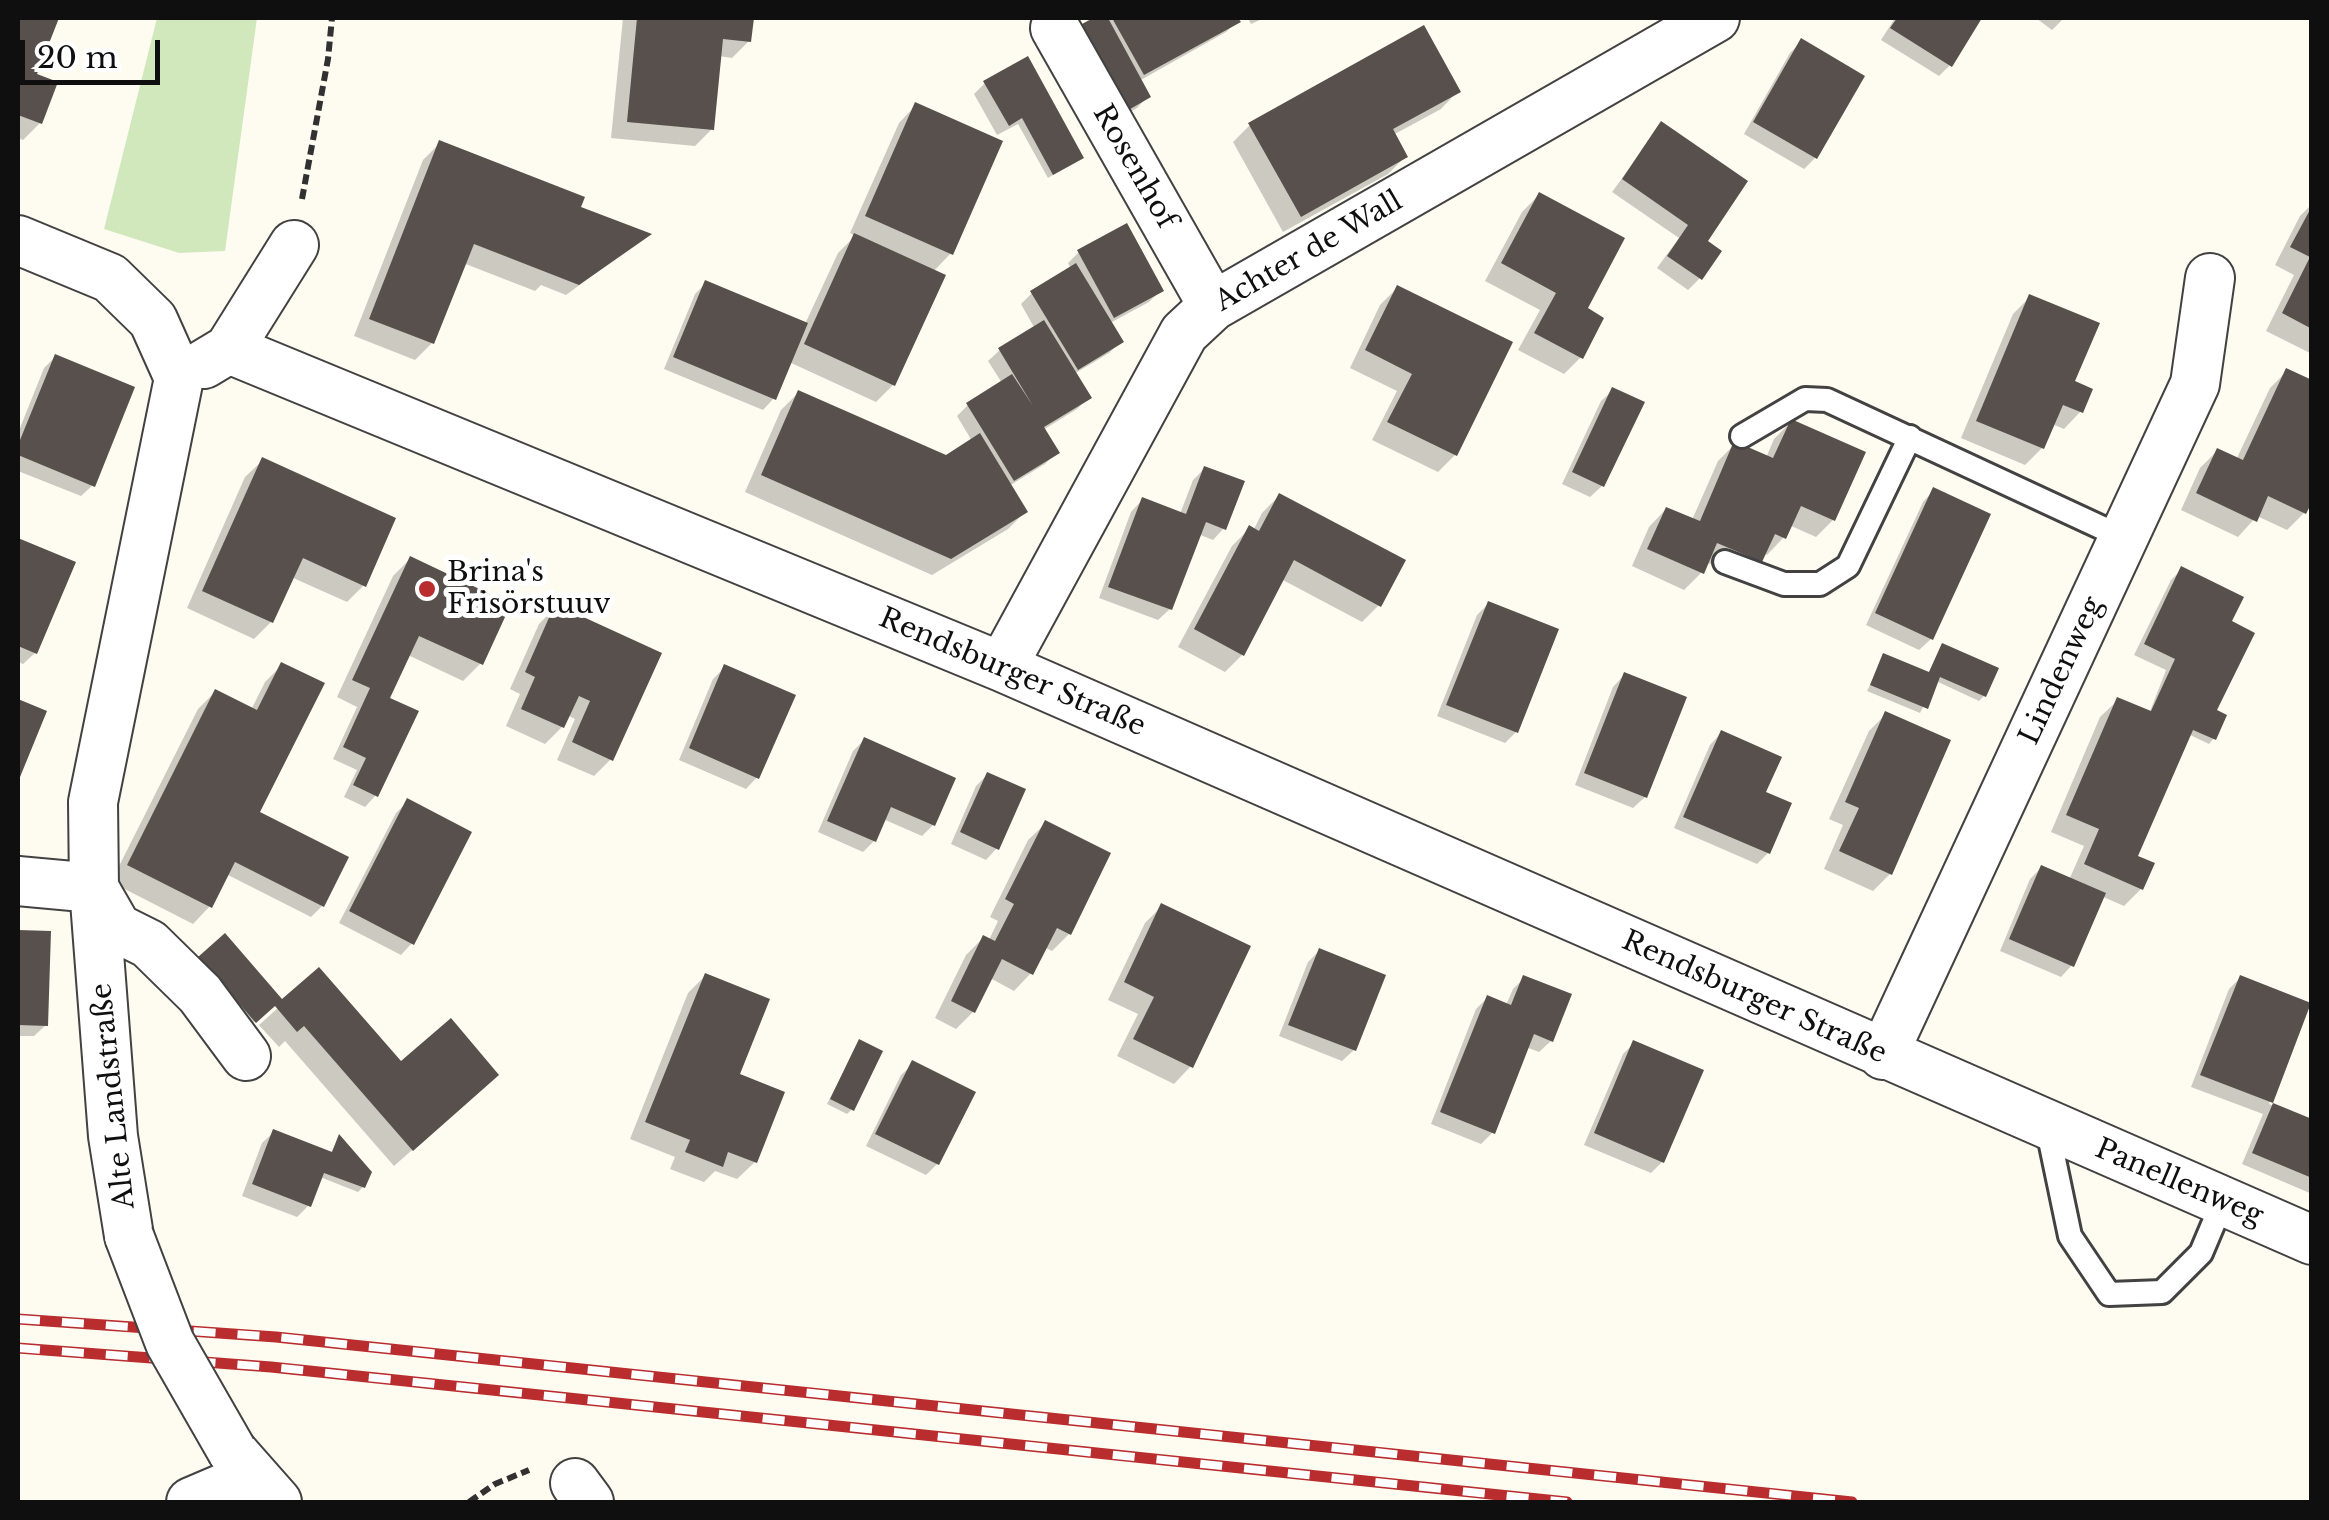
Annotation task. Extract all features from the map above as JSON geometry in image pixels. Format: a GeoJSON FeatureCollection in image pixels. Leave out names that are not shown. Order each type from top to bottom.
{"type":"FeatureCollection","features":[{"type":"Feature","properties":{"kind":"street","name":"Achter de Wall"},"geometry":{"type":"LineString","coordinates":[[1002,667],[1184,333],[1213,306],[1715,18]]}},
{"type":"Feature","properties":{"kind":"street","name":"Rosenhof"},"geometry":{"type":"LineString","coordinates":[[1054,28],[1213,306]]}},
{"type":"Feature","properties":{"kind":"street"},"geometry":{"type":"LineString","coordinates":[[18,240],[110,278],[153,320],[179,378],[229,349],[294,245]]}},
{"type":"Feature","properties":{"kind":"street","name":"Lindenweg"},"geometry":{"type":"LineString","coordinates":[[1883,1055],[2195,384],[2210,278]]}},
{"type":"Feature","properties":{"kind":"street","name":"Rendsburger Straße"},"geometry":{"type":"LineString","coordinates":[[229,349],[1002,667],[2047,1126]]}},
{"type":"Feature","properties":{"kind":"street","name":"Alte Landstraße"},"geometry":{"type":"LineString","coordinates":[[179,378],[93,802],[94,888],[113,1136],[130,1236],[170,1343],[254,1477]]}},
{"type":"Feature","properties":{"kind":"street"},"geometry":{"type":"LineString","coordinates":[[18,881],[94,888],[117,928],[149,944],[200,994],[246,1056]]}},
{"type":"Feature","properties":{"kind":"street","name":"Panellenweg"},"geometry":{"type":"LineString","coordinates":[[2047,1126],[2312,1240]]}},
{"type":"Feature","properties":{"kind":"street"},"geometry":{"type":"LineString","coordinates":[[191,1502],[254,1477]]}},
{"type":"Feature","properties":{"kind":"lane"},"geometry":{"type":"LineString","coordinates":[[1742,436],[1805,398],[1827,400],[2124,538]]}},
{"type":"Feature","properties":{"kind":"lane"},"geometry":{"type":"LineString","coordinates":[[1725,562],[1784,584],[1820,584],[1848,566],[1910,438]]}},
{"type":"Feature","properties":{"kind":"lane"},"geometry":{"type":"LineString","coordinates":[[2047,1126],[2070,1236],[2110,1294],[2162,1292],[2201,1254],[2224,1201]]}},
{"type":"Feature","properties":{"kind":"path"},"geometry":{"type":"LineString","coordinates":[[294,245],[332,18]]}},
{"type":"Feature","properties":{"kind":"path"},"geometry":{"type":"LineString","coordinates":[[469,1502],[495,1484],[533,1468],[582,1493]]}},
{"type":"Feature","properties":{"kind":"green space"},"geometry":{"type":"Polygon","coordinates":[[[157,18],[257,18],[225,251],[179,253],[104,229],[157,18]]]}},
{"type":"Feature","properties":{"kind":"building"},"geometry":{"type":"Polygon","coordinates":[[[18,18],[59,18],[37,74],[58,82],[42,124],[18,115],[18,18]]]}},
{"type":"Feature","properties":{"kind":"building"},"geometry":{"type":"Polygon","coordinates":[[[637,18],[754,18],[751,42],[723,39],[714,130],[627,122],[637,18]]]}},
{"type":"Feature","properties":{"kind":"building"},"geometry":{"type":"Polygon","coordinates":[[[1093,18],[1108,18],[1151,97],[1118,116],[1071,30],[1093,18]]]}},
{"type":"Feature","properties":{"kind":"building"},"geometry":{"type":"Polygon","coordinates":[[[1112,18],[1238,18],[1241,22],[1144,75],[1112,18]]]}},
{"type":"Feature","properties":{"kind":"building"},"geometry":{"type":"Polygon","coordinates":[[[1897,18],[1982,18],[1952,67],[1890,28],[1897,18]]]}},
{"type":"Feature","properties":{"kind":"building"},"geometry":{"type":"Polygon","coordinates":[[[1424,25],[1461,92],[1393,129],[1408,157],[1301,217],[1248,123],[1424,25]]]}},
{"type":"Feature","properties":{"kind":"building"},"geometry":{"type":"Polygon","coordinates":[[[1801,38],[1865,76],[1817,159],[1753,122],[1801,38]]]}},
{"type":"Feature","properties":{"kind":"building"},"geometry":{"type":"Polygon","coordinates":[[[1028,56],[1084,158],[1053,175],[1022,118],[1009,126],[983,81],[1028,56]]]}},
{"type":"Feature","properties":{"kind":"building"},"geometry":{"type":"Polygon","coordinates":[[[915,102],[1003,141],[953,255],[865,216],[915,102]]]}},
{"type":"Feature","properties":{"kind":"building"},"geometry":{"type":"Polygon","coordinates":[[[1661,121],[1748,181],[1708,241],[1722,251],[1702,280],[1667,256],[1688,225],[1622,179],[1661,121]]]}},
{"type":"Feature","properties":{"kind":"building"},"geometry":{"type":"Polygon","coordinates":[[[439,140],[585,197],[581,207],[652,234],[579,285],[474,244],[434,344],[369,319],[439,140]]]}},
{"type":"Feature","properties":{"kind":"building"},"geometry":{"type":"Polygon","coordinates":[[[1539,192],[1625,238],[1588,308],[1604,318],[1583,359],[1534,333],[1556,293],[1501,263],[1539,192]]]}},
{"type":"Feature","properties":{"kind":"building"},"geometry":{"type":"Polygon","coordinates":[[[2312,206],[2312,329],[2282,313],[2310,257],[2290,247],[2312,206]]]}},
{"type":"Feature","properties":{"kind":"building"},"geometry":{"type":"Polygon","coordinates":[[[1127,223],[1164,291],[1114,318],[1077,250],[1127,223]]]}},
{"type":"Feature","properties":{"kind":"building"},"geometry":{"type":"Polygon","coordinates":[[[854,233],[946,275],[895,386],[804,344],[854,233]]]}},
{"type":"Feature","properties":{"kind":"building"},"geometry":{"type":"Polygon","coordinates":[[[1076,263],[1124,342],[1078,370],[1030,291],[1076,263]]]}},
{"type":"Feature","properties":{"kind":"building"},"geometry":{"type":"Polygon","coordinates":[[[705,280],[808,323],[776,400],[673,357],[705,280]]]}},
{"type":"Feature","properties":{"kind":"building"},"geometry":{"type":"Polygon","coordinates":[[[1397,285],[1513,342],[1457,456],[1387,422],[1412,374],[1365,350],[1397,285]]]}},
{"type":"Feature","properties":{"kind":"building"},"geometry":{"type":"Polygon","coordinates":[[[2029,294],[2100,323],[2075,381],[2093,389],[2083,413],[2063,405],[2044,449],[1976,421],[2029,294]]]}},
{"type":"Feature","properties":{"kind":"building"},"geometry":{"type":"Polygon","coordinates":[[[1044,320],[1092,398],[1044,427],[1060,453],[1014,481],[966,403],[1012,374],[1033,406],[998,348],[1044,320]]]}},
{"type":"Feature","properties":{"kind":"building"},"geometry":{"type":"Polygon","coordinates":[[[55,354],[135,387],[95,487],[18,455],[18,445],[55,354]]]}},
{"type":"Feature","properties":{"kind":"building"},"geometry":{"type":"Polygon","coordinates":[[[2286,368],[2312,380],[2312,502],[2306,514],[2268,496],[2257,522],[2196,493],[2217,448],[2243,460],[2286,368]]]}},
{"type":"Feature","properties":{"kind":"building"},"geometry":{"type":"Polygon","coordinates":[[[1612,387],[1645,402],[1604,487],[1572,472],[1612,387]]]}},
{"type":"Feature","properties":{"kind":"building"},"geometry":{"type":"Polygon","coordinates":[[[798,390],[946,455],[980,433],[1028,512],[951,559],[761,475],[798,390]]]}},
{"type":"Feature","properties":{"kind":"building"},"geometry":{"type":"Polygon","coordinates":[[[1791,419],[1866,452],[1835,521],[1801,506],[1786,539],[1775,534],[1762,562],[1717,543],[1704,574],[1647,549],[1666,507],[1700,521],[1734,441],[1773,458],[1791,419]]]}},
{"type":"Feature","properties":{"kind":"building"},"geometry":{"type":"Polygon","coordinates":[[[262,457],[396,518],[366,587],[303,558],[273,623],[202,591],[262,457]]]}},
{"type":"Feature","properties":{"kind":"building"},"geometry":{"type":"Polygon","coordinates":[[[1204,466],[1245,481],[1226,530],[1206,522],[1172,610],[1108,587],[1142,497],[1186,514],[1204,466]]]}},
{"type":"Feature","properties":{"kind":"building"},"geometry":{"type":"Polygon","coordinates":[[[1933,487],[1991,514],[1933,640],[1875,613],[1933,487]]]}},
{"type":"Feature","properties":{"kind":"building"},"geometry":{"type":"Polygon","coordinates":[[[1279,493],[1406,560],[1381,607],[1294,560],[1244,656],[1194,629],[1249,525],[1259,531],[1279,493]]]}},
{"type":"Feature","properties":{"kind":"building"},"geometry":{"type":"Polygon","coordinates":[[[18,538],[76,562],[37,654],[18,646],[18,538]]]}},
{"type":"Feature","properties":{"kind":"building"},"geometry":{"type":"Polygon","coordinates":[[[410,556],[511,604],[483,665],[419,636],[390,698],[419,711],[378,797],[353,785],[366,758],[343,747],[370,688],[352,680],[410,556]]]}},
{"type":"Feature","properties":{"kind":"building"},"geometry":{"type":"Polygon","coordinates":[[[2181,566],[2244,597],[2232,621],[2255,633],[2217,710],[2227,715],[2216,740],[2193,730],[2138,856],[2155,863],[2143,890],[2084,864],[2099,829],[2066,815],[2117,697],[2151,711],[2175,659],[2144,644],[2181,566]]]}},
{"type":"Feature","properties":{"kind":"building"},"geometry":{"type":"Polygon","coordinates":[[[1488,601],[1559,629],[1518,733],[1446,705],[1488,601]]]}},
{"type":"Feature","properties":{"kind":"building"},"geometry":{"type":"Polygon","coordinates":[[[555,604],[662,653],[613,761],[572,742],[590,701],[579,696],[564,728],[521,709],[535,677],[525,672],[555,604]]]}},
{"type":"Feature","properties":{"kind":"building"},"geometry":{"type":"Polygon","coordinates":[[[1942,643],[1999,668],[1986,697],[1940,677],[1928,709],[1870,685],[1883,653],[1929,672],[1942,643]]]}},
{"type":"Feature","properties":{"kind":"building"},"geometry":{"type":"Polygon","coordinates":[[[281,662],[325,683],[260,812],[349,857],[324,907],[235,862],[212,908],[127,865],[215,689],[257,710],[281,662]]]}},
{"type":"Feature","properties":{"kind":"building"},"geometry":{"type":"Polygon","coordinates":[[[724,664],[796,695],[759,779],[689,748],[724,664]]]}},
{"type":"Feature","properties":{"kind":"building"},"geometry":{"type":"Polygon","coordinates":[[[1624,672],[1687,697],[1647,798],[1584,773],[1624,672]]]}},
{"type":"Feature","properties":{"kind":"building"},"geometry":{"type":"Polygon","coordinates":[[[18,699],[47,711],[18,782],[18,699]]]}},
{"type":"Feature","properties":{"kind":"building"},"geometry":{"type":"Polygon","coordinates":[[[1885,711],[1951,740],[1892,875],[1839,851],[1859,808],[1845,802],[1885,711]]]}},
{"type":"Feature","properties":{"kind":"building"},"geometry":{"type":"Polygon","coordinates":[[[1721,730],[1782,757],[1766,792],[1792,803],[1770,854],[1683,817],[1721,730]]]}},
{"type":"Feature","properties":{"kind":"building"},"geometry":{"type":"Polygon","coordinates":[[[864,737],[956,778],[935,826],[891,807],[876,842],[827,821],[864,737]]]}},
{"type":"Feature","properties":{"kind":"building"},"geometry":{"type":"Polygon","coordinates":[[[987,772],[1026,789],[999,850],[960,832],[987,772]]]}},
{"type":"Feature","properties":{"kind":"building"},"geometry":{"type":"Polygon","coordinates":[[[407,798],[472,832],[414,945],[349,911],[407,798]]]}},
{"type":"Feature","properties":{"kind":"building"},"geometry":{"type":"Polygon","coordinates":[[[1045,820],[1111,853],[1071,935],[1057,928],[1033,975],[1002,959],[975,1013],[951,1001],[983,935],[995,941],[1014,904],[1005,899],[1045,820]]]}},
{"type":"Feature","properties":{"kind":"building"},"geometry":{"type":"Polygon","coordinates":[[[2041,865],[2106,893],[2074,967],[2009,939],[2041,865]]]}},
{"type":"Feature","properties":{"kind":"building"},"geometry":{"type":"Polygon","coordinates":[[[1161,903],[1251,946],[1193,1068],[1133,1039],[1154,997],[1124,982],[1161,903]]]}},
{"type":"Feature","properties":{"kind":"building"},"geometry":{"type":"Polygon","coordinates":[[[18,930],[51,931],[48,1026],[18,1025],[18,930]]]}},
{"type":"Feature","properties":{"kind":"building"},"geometry":{"type":"Polygon","coordinates":[[[225,933],[282,999],[319,967],[401,1061],[451,1018],[499,1075],[413,1151],[304,1026],[297,1032],[275,1006],[256,1023],[198,957],[225,933]]]}},
{"type":"Feature","properties":{"kind":"building"},"geometry":{"type":"Polygon","coordinates":[[[1319,948],[1386,975],[1356,1051],[1288,1025],[1319,948]]]}},
{"type":"Feature","properties":{"kind":"building"},"geometry":{"type":"Polygon","coordinates":[[[705,973],[770,999],[740,1074],[785,1092],[757,1163],[728,1152],[723,1167],[685,1152],[690,1140],[645,1122],[705,973]]]}},
{"type":"Feature","properties":{"kind":"building"},"geometry":{"type":"Polygon","coordinates":[[[1523,975],[1572,994],[1553,1042],[1534,1034],[1495,1134],[1440,1112],[1487,995],[1511,1005],[1523,975]]]}},
{"type":"Feature","properties":{"kind":"building"},"geometry":{"type":"Polygon","coordinates":[[[2240,975],[2311,1003],[2273,1103],[2200,1075],[2240,975]]]}},
{"type":"Feature","properties":{"kind":"building"},"geometry":{"type":"Polygon","coordinates":[[[859,1039],[883,1051],[854,1111],[830,1099],[859,1039]]]}},
{"type":"Feature","properties":{"kind":"building"},"geometry":{"type":"Polygon","coordinates":[[[1633,1040],[1704,1070],[1664,1163],[1594,1133],[1633,1040]]]}},
{"type":"Feature","properties":{"kind":"building"},"geometry":{"type":"Polygon","coordinates":[[[912,1060],[976,1092],[939,1165],[875,1134],[912,1060]]]}},
{"type":"Feature","properties":{"kind":"building"},"geometry":{"type":"Polygon","coordinates":[[[2273,1103],[2312,1119],[2312,1178],[2252,1153],[2273,1103]]]}},
{"type":"Feature","properties":{"kind":"building"},"geometry":{"type":"Polygon","coordinates":[[[273,1129],[332,1152],[339,1134],[372,1172],[365,1188],[324,1173],[311,1207],[252,1184],[273,1129]]]}},
{"type":"Feature","properties":{"kind":"railway"},"geometry":{"type":"LineString","coordinates":[[18,1319],[276,1337],[1852,1502]]}},
{"type":"Feature","properties":{"kind":"railway"},"geometry":{"type":"LineString","coordinates":[[18,1348],[271,1367],[1567,1502]]}},
{"type":"Feature","properties":{"kind":"place","name":"Brina's Frisörstuuv"},"geometry":{"type":"Point","coordinates":[427,589]}}]}
